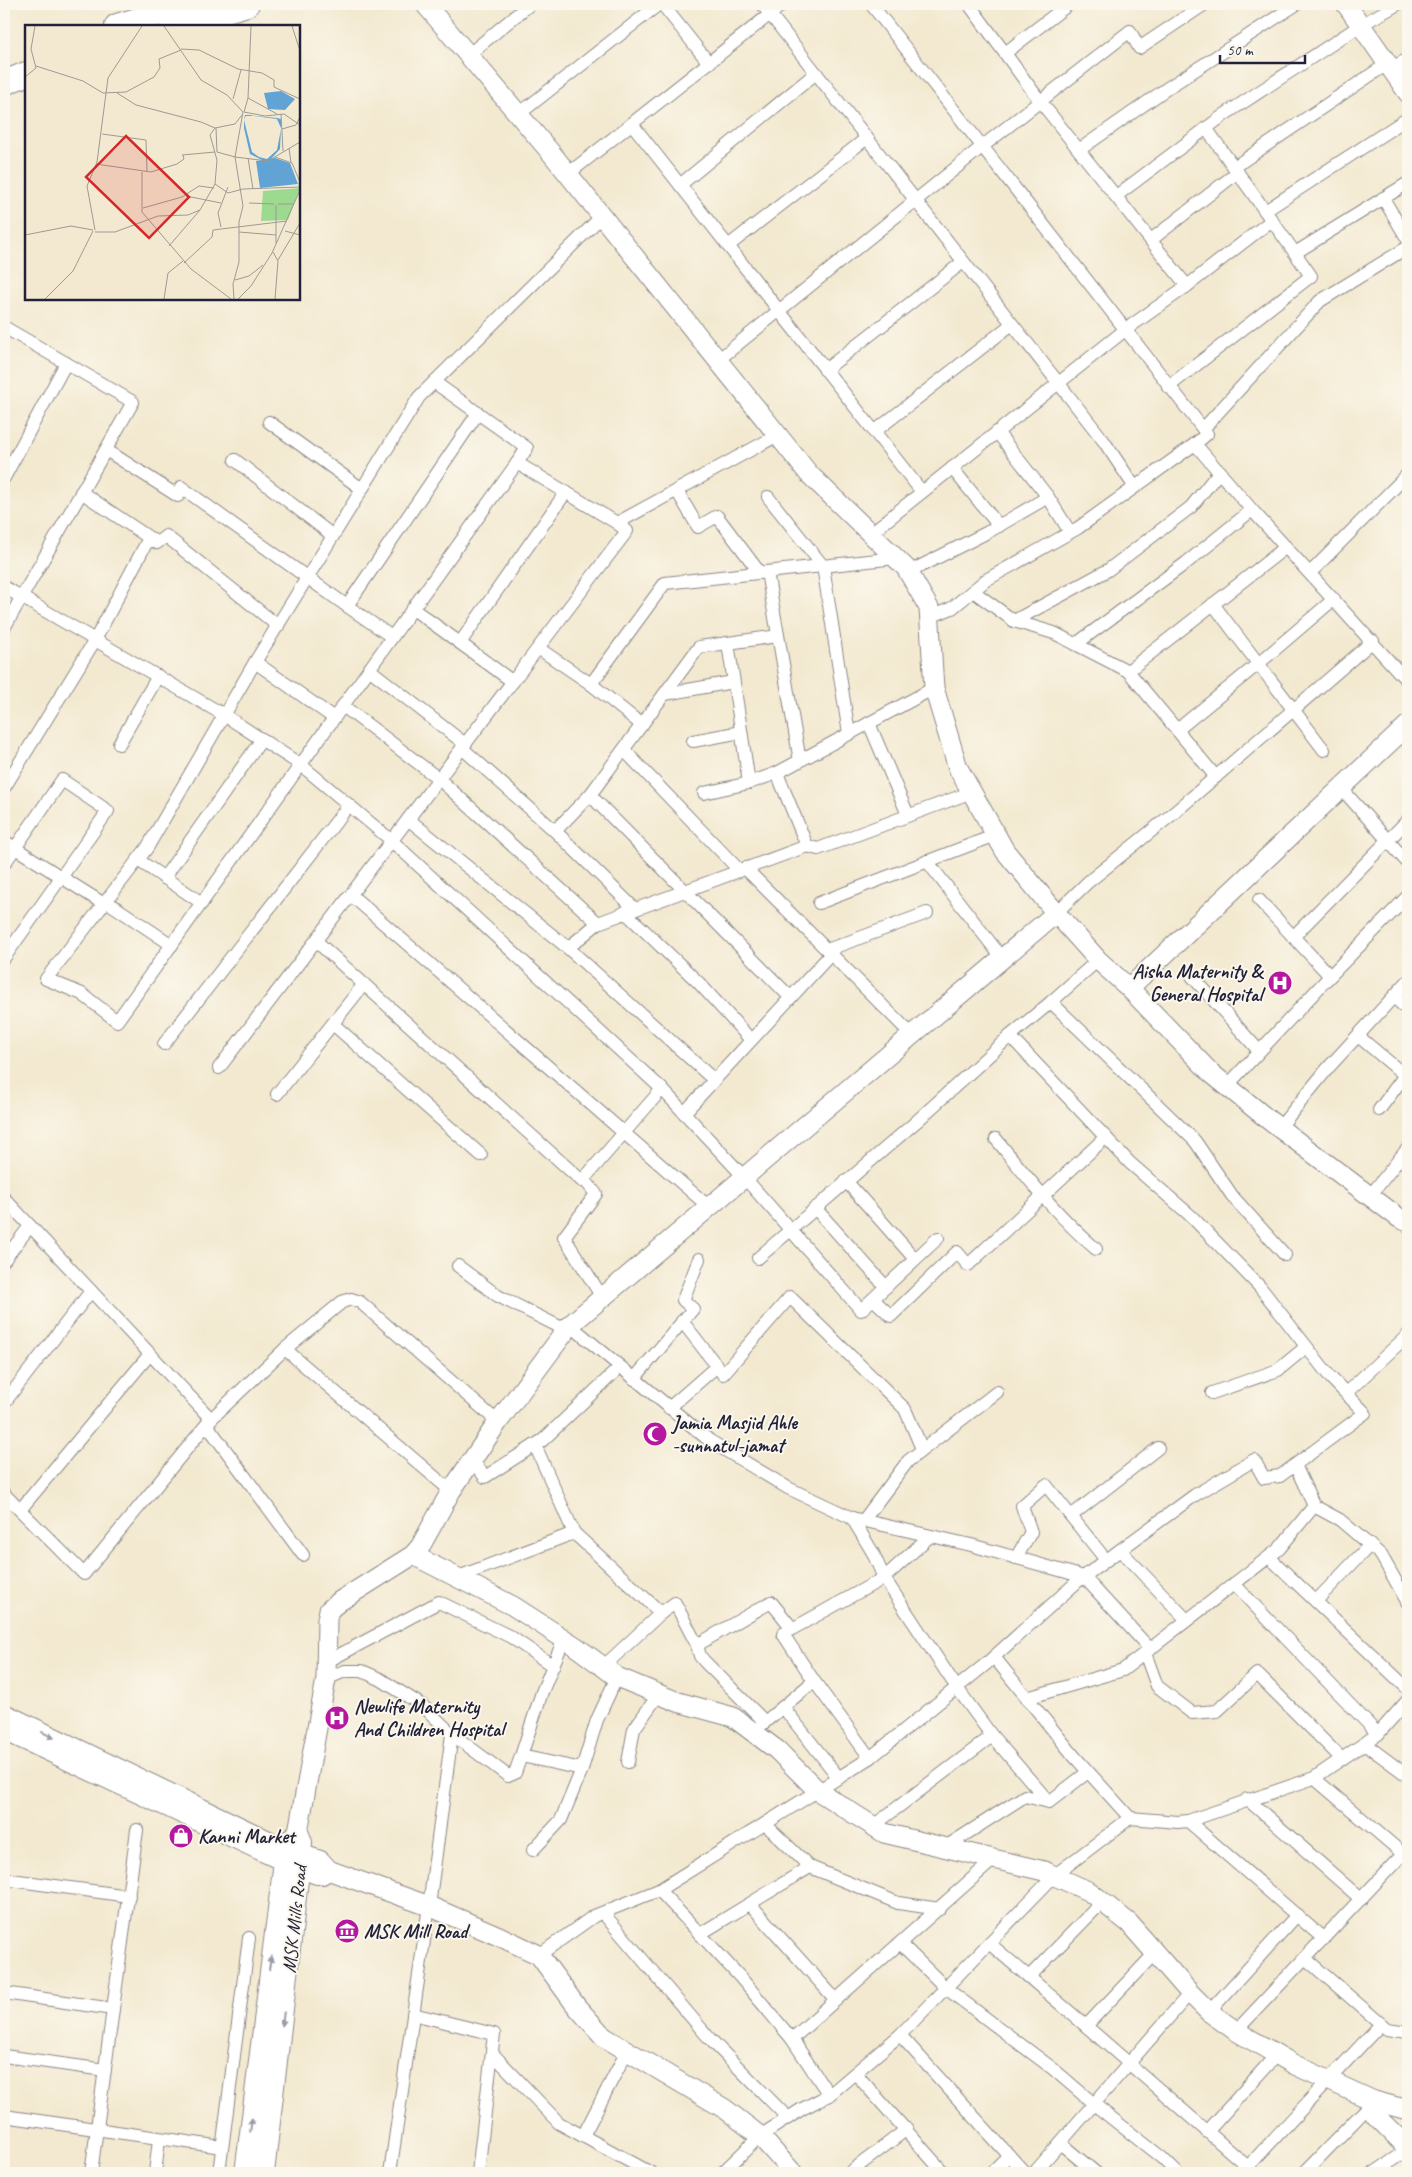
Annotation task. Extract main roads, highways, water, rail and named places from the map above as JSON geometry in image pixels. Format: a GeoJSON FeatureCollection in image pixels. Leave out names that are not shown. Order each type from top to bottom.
{"type":"FeatureCollection","features":[{"type":"Feature","properties":{"kind":"highway"},"geometry":{"type":"LineString","coordinates":[[120,25],[192,4]]}},
{"type":"Feature","properties":{"kind":"highway"},"geometry":{"type":"LineString","coordinates":[[175,25],[247,4]]}},
{"type":"Feature","properties":{"kind":"highway"},"geometry":{"type":"LineString","coordinates":[[4,65],[25,56]]}},
{"type":"Feature","properties":{"kind":"highway"},"geometry":{"type":"LineString","coordinates":[[4,83],[25,74]]}},
{"type":"Feature","properties":{"kind":"main road"},"geometry":{"type":"LineString","coordinates":[[4,1714],[293,1858],[320,1874],[328,1870]]}},
{"type":"Feature","properties":{"kind":"main road"},"geometry":{"type":"LineString","coordinates":[[4,1730],[293,1858]]}},
{"type":"Feature","properties":{"kind":"main road","name":"MSK Mills Road"},"geometry":{"type":"LineString","coordinates":[[264,2173],[293,1858],[290,1838],[298,1832]]}},
{"type":"Feature","properties":{"kind":"main road","name":"MSK Mills Road"},"geometry":{"type":"LineString","coordinates":[[245,2173],[293,1858]]}},
{"type":"Feature","properties":{"kind":"place","name":"Aisha Maternity & General Hospital"},"geometry":{"type":"Point","coordinates":[1280,983]}},
{"type":"Feature","properties":{"kind":"place","name":"Jamia Masjid Ahle -sunnatul-jamat"},"geometry":{"type":"Point","coordinates":[655,1434]}},
{"type":"Feature","properties":{"kind":"place","name":"Newlife Maternity And Children Hospital"},"geometry":{"type":"Point","coordinates":[337,1718]}},
{"type":"Feature","properties":{"kind":"place","name":"Kanni Market"},"geometry":{"type":"Point","coordinates":[181,1836]}},
{"type":"Feature","properties":{"kind":"place","name":"MSK Mill Road"},"geometry":{"type":"Point","coordinates":[347,1931]}}]}
